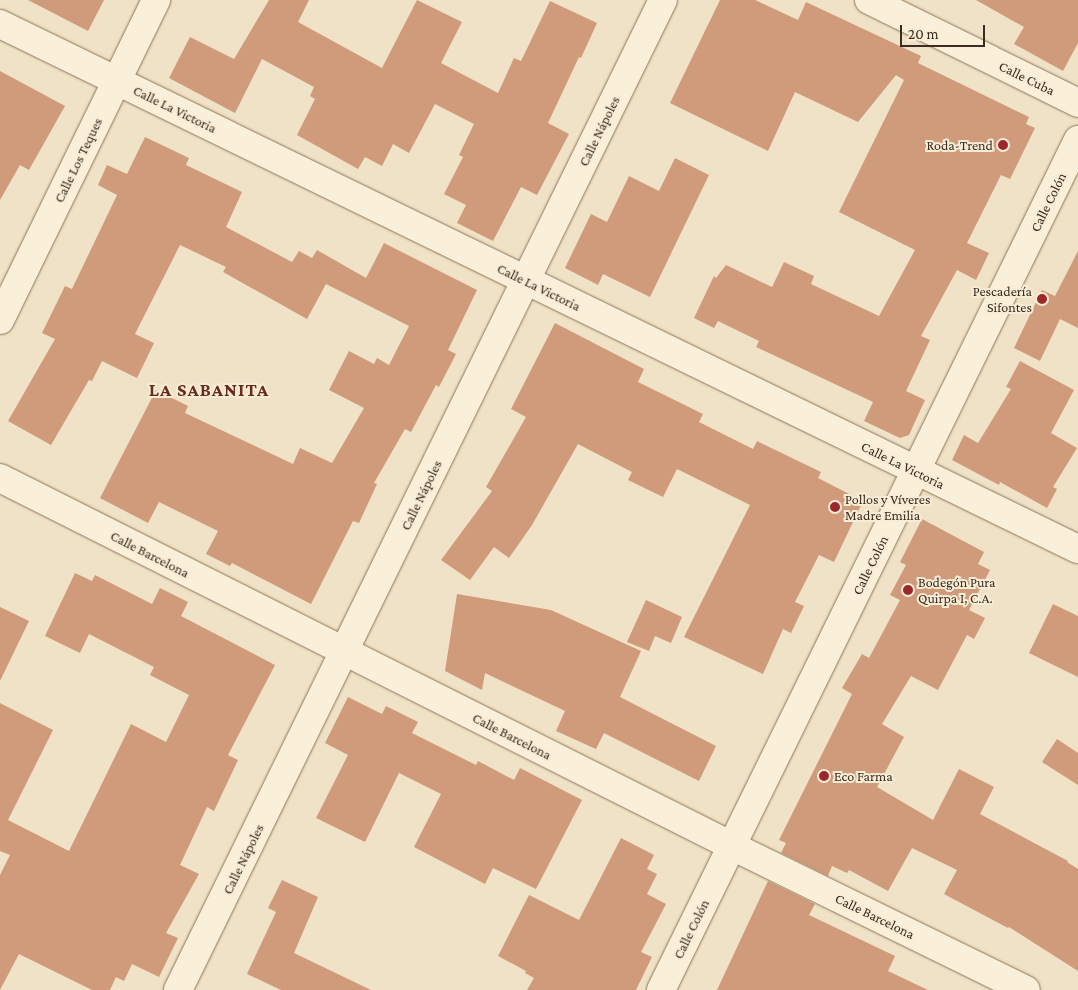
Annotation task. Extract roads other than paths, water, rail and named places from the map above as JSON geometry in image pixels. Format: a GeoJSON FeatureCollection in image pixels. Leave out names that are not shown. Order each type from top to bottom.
{"type":"FeatureCollection","features":[{"type":"Feature","properties":{"kind":"street","name":"Calle Los Teques"},"geometry":{"type":"LineString","coordinates":[[0,320],[156,0]]}},
{"type":"Feature","properties":{"kind":"street","name":"Calle Nápoles"},"geometry":{"type":"LineString","coordinates":[[178,990],[662,0]]}},
{"type":"Feature","properties":{"kind":"street","name":"Calle Cuba"},"geometry":{"type":"LineString","coordinates":[[868,0],[1078,103]]}},
{"type":"Feature","properties":{"kind":"street","name":"Calle La Victoria"},"geometry":{"type":"LineString","coordinates":[[0,24],[1078,550]]}},
{"type":"Feature","properties":{"kind":"street","name":"Calle Colón"},"geometry":{"type":"LineString","coordinates":[[661,990],[1078,140]]}},
{"type":"Feature","properties":{"kind":"street","name":"Calle Barcelona"},"geometry":{"type":"LineString","coordinates":[[0,478],[732,846],[1026,990]]}},
{"type":"Feature","properties":{"kind":"place","name":"Roda-Trend"},"geometry":{"type":"Point","coordinates":[1003,145]}},
{"type":"Feature","properties":{"kind":"place","name":"Pescadería Sifontes"},"geometry":{"type":"Point","coordinates":[1042,299]}},
{"type":"Feature","properties":{"kind":"place","name":"Pollos y Víveres Madre Emilia"},"geometry":{"type":"Point","coordinates":[835,507]}},
{"type":"Feature","properties":{"kind":"place","name":"Bodegón Pura Quirpa I, C.A."},"geometry":{"type":"Point","coordinates":[908,590]}},
{"type":"Feature","properties":{"kind":"place","name":"Eco Farma"},"geometry":{"type":"Point","coordinates":[824,776]}},
{"type":"Feature","properties":{"kind":"district","name":"LA SABANITA"},"geometry":{"type":"Point","coordinates":[209,390]}}]}
